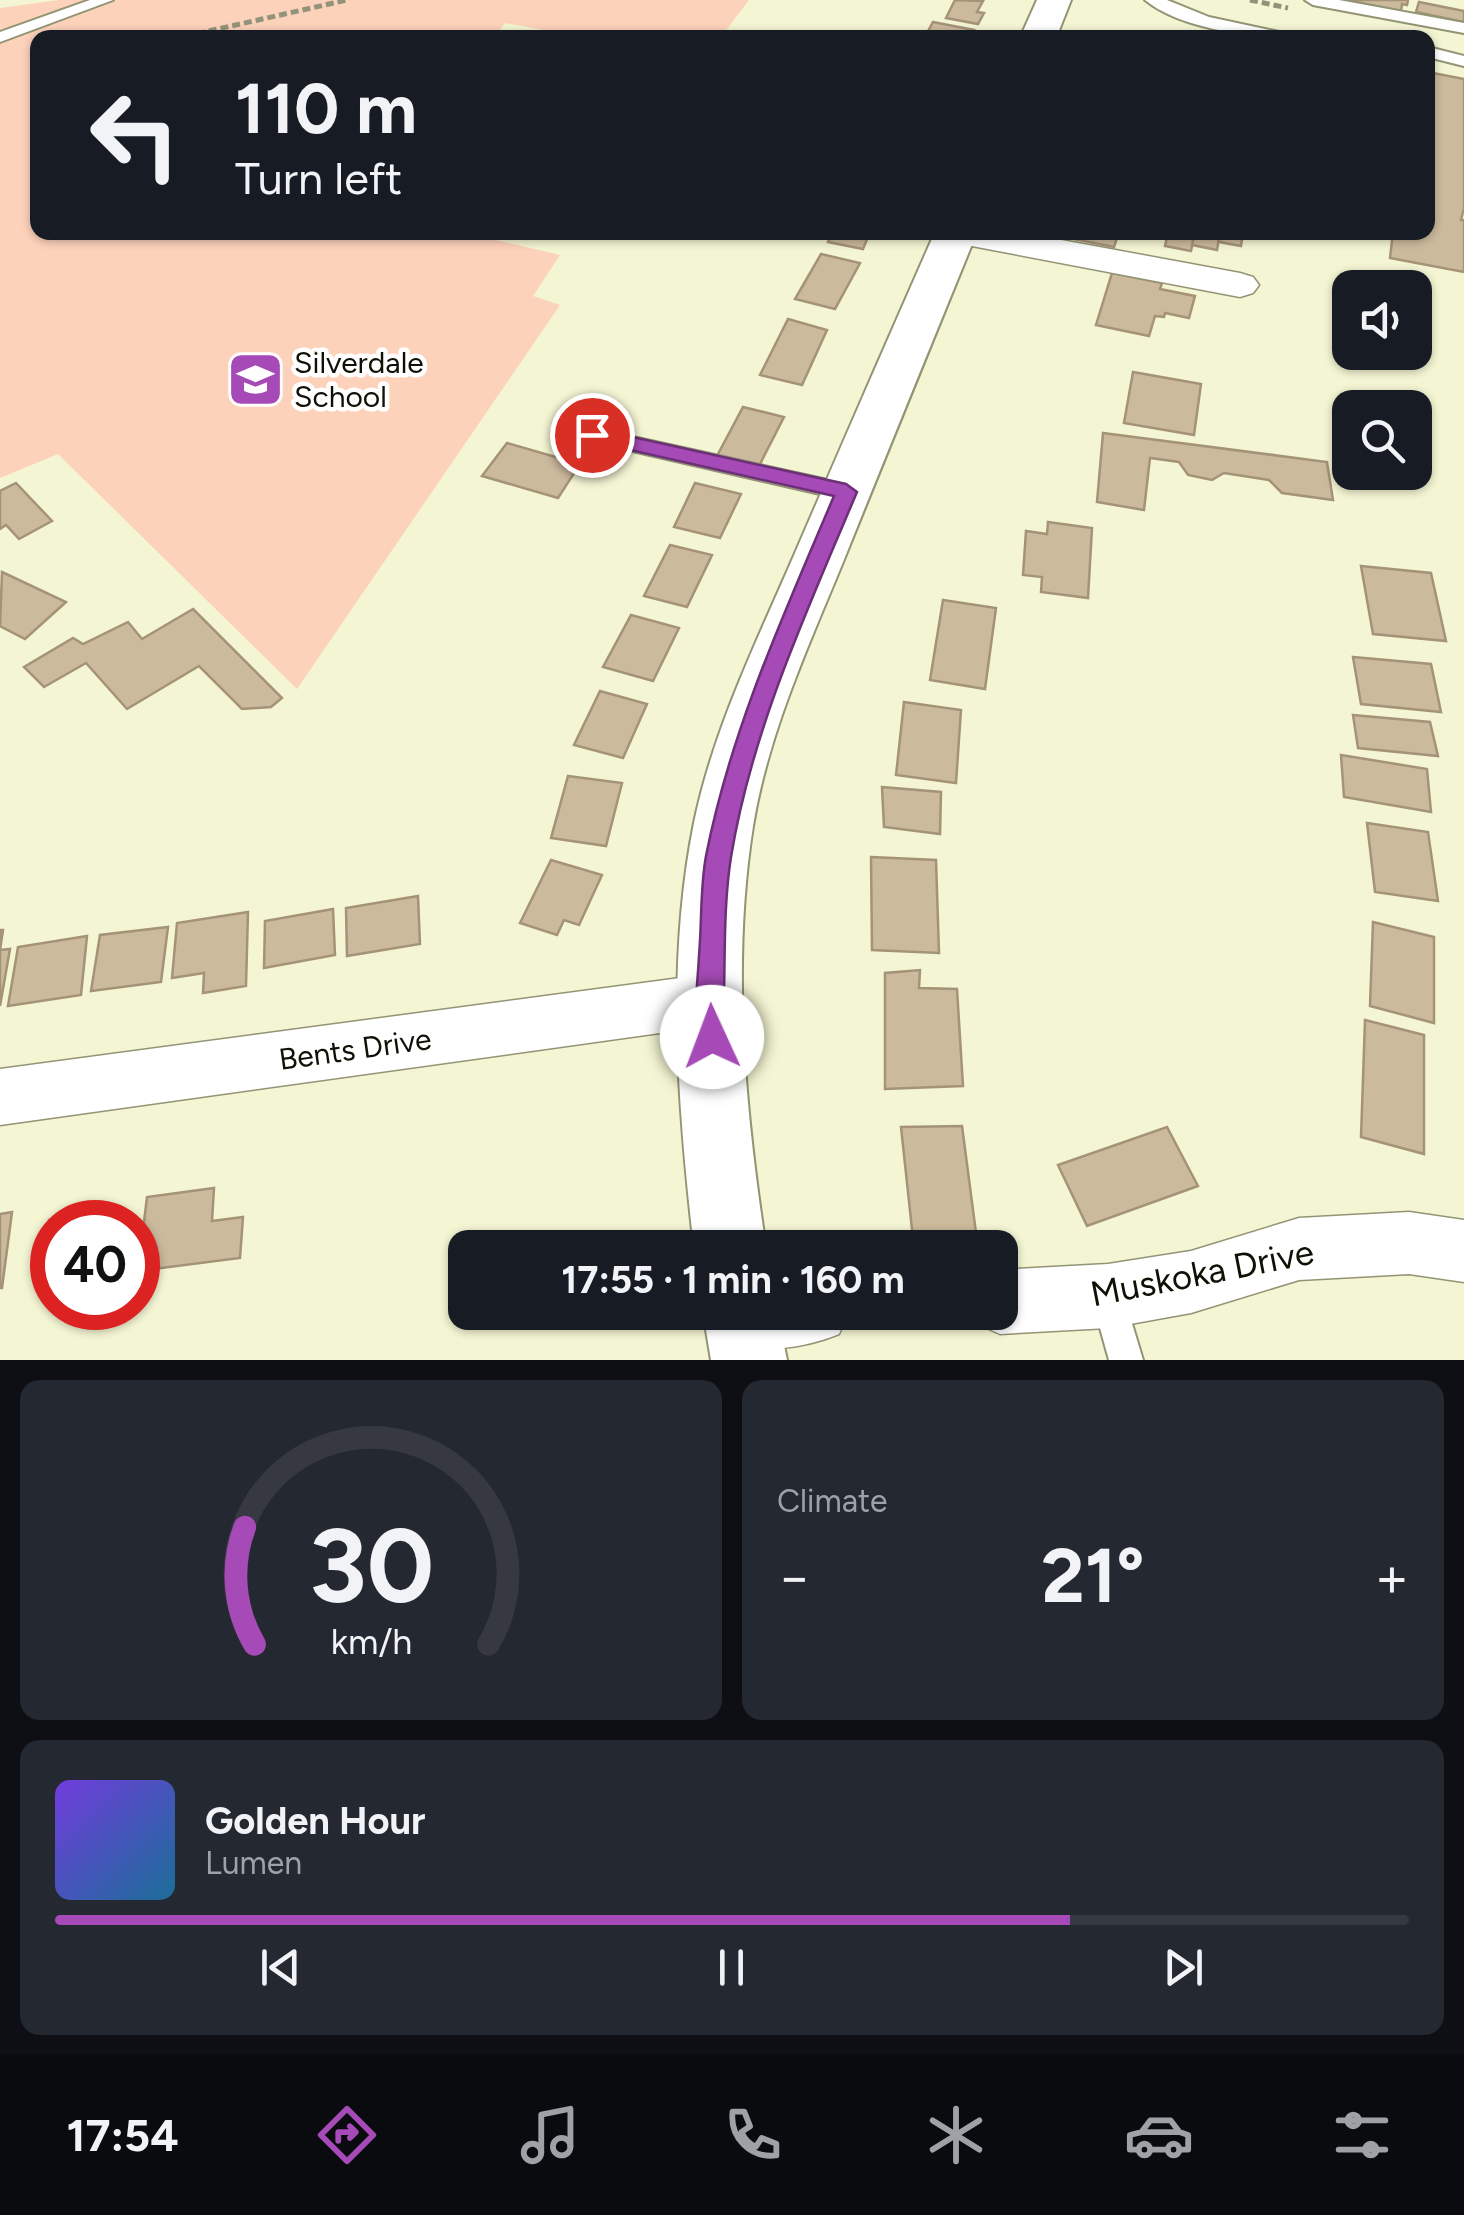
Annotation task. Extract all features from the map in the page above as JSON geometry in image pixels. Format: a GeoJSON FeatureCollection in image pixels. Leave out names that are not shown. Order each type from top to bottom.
{"type":"FeatureCollection","features":[{"type":"Feature","properties":{"kind":"street"},"geometry":{"type":"LineString","coordinates":[[1041,30],[1054,0]]}},
{"type":"Feature","properties":{"kind":"street"},"geometry":{"type":"LineString","coordinates":[[728,1230],[710,1000],[718,860],[739,766],[770,674],[953,240]]}},
{"type":"Feature","properties":{"kind":"street"},"geometry":{"type":"LineString","coordinates":[[998,240],[1240,286]]}},
{"type":"Feature","properties":{"kind":"street","name":"Bents Drive"},"geometry":{"type":"LineString","coordinates":[[0,1097],[710,1000]]}},
{"type":"Feature","properties":{"kind":"street","name":"Muskoka Drive"},"geometry":{"type":"LineString","coordinates":[[1018,1301],[1108,1296],[1191,1282],[1299,1249],[1408,1244],[1464,1252]]}},
{"type":"Feature","properties":{"kind":"lane"},"geometry":{"type":"LineString","coordinates":[[0,36],[105,0]]}},
{"type":"Feature","properties":{"kind":"lane"},"geometry":{"type":"LineString","coordinates":[[1153,0],[1216,30]]}},
{"type":"Feature","properties":{"kind":"lane"},"geometry":{"type":"LineString","coordinates":[[1313,0],[1464,28]]}},
{"type":"Feature","properties":{"kind":"lane"},"geometry":{"type":"LineString","coordinates":[[1435,54],[1464,61]]}},
{"type":"Feature","properties":{"kind":"lane"},"geometry":{"type":"LineString","coordinates":[[592,435],[846,492]]}},
{"type":"Feature","properties":{"kind":"lane"},"geometry":{"type":"LineString","coordinates":[[1108,1296],[1126,1360]]}},
{"type":"Feature","properties":{"kind":"path"},"geometry":{"type":"LineString","coordinates":[[209,30],[347,0]]}},
{"type":"Feature","properties":{"kind":"shaded area","name":"Silverdale School"},"geometry":{"type":"Polygon","coordinates":[[[59,0],[749,0],[726,30],[544,30],[505,23],[500,30],[30,30],[30,240],[497,240],[560,255],[533,296],[560,305],[297,689],[58,454],[0,478],[0,8],[59,0]]]}},
{"type":"Feature","properties":{"kind":"building"},"geometry":{"type":"Polygon","coordinates":[[[955,0],[983,1],[977,12],[984,13],[978,24],[946,18],[955,0]]]}},
{"type":"Feature","properties":{"kind":"building"},"geometry":{"type":"Polygon","coordinates":[[[1346,0],[1408,0],[1401,11],[1346,0]]]}},
{"type":"Feature","properties":{"kind":"building"},"geometry":{"type":"Polygon","coordinates":[[[1419,2],[1464,11],[1464,22],[1416,12],[1419,2]]]}},
{"type":"Feature","properties":{"kind":"building"},"geometry":{"type":"Polygon","coordinates":[[[933,22],[974,30],[929,30],[933,22]]]}},
{"type":"Feature","properties":{"kind":"building"},"geometry":{"type":"Polygon","coordinates":[[[1435,73],[1464,79],[1464,272],[1390,258],[1392,240],[1435,240],[1435,73]]]}},
{"type":"Feature","properties":{"kind":"building"},"geometry":{"type":"Polygon","coordinates":[[[829,240],[867,240],[863,249],[829,240]]]}},
{"type":"Feature","properties":{"kind":"building"},"geometry":{"type":"Polygon","coordinates":[[[1079,240],[1116,240],[1114,247],[1079,240]]]}},
{"type":"Feature","properties":{"kind":"building"},"geometry":{"type":"Polygon","coordinates":[[[1166,240],[1193,240],[1191,251],[1165,246],[1166,240]]]}},
{"type":"Feature","properties":{"kind":"building"},"geometry":{"type":"Polygon","coordinates":[[[1193,240],[1219,240],[1217,250],[1192,245],[1193,240]]]}},
{"type":"Feature","properties":{"kind":"building"},"geometry":{"type":"Polygon","coordinates":[[[1219,240],[1242,240],[1241,246],[1219,240]]]}},
{"type":"Feature","properties":{"kind":"building"},"geometry":{"type":"Polygon","coordinates":[[[821,254],[860,263],[835,309],[795,299],[821,254]]]}},
{"type":"Feature","properties":{"kind":"building"},"geometry":{"type":"Polygon","coordinates":[[[1112,273],[1162,283],[1160,289],[1195,296],[1189,318],[1165,313],[1164,317],[1155,316],[1149,336],[1096,325],[1112,273]]]}},
{"type":"Feature","properties":{"kind":"building"},"geometry":{"type":"Polygon","coordinates":[[[788,319],[827,330],[802,385],[760,375],[788,319]]]}},
{"type":"Feature","properties":{"kind":"building"},"geometry":{"type":"Polygon","coordinates":[[[1133,372],[1201,384],[1194,435],[1124,423],[1133,372]]]}},
{"type":"Feature","properties":{"kind":"building"},"geometry":{"type":"Polygon","coordinates":[[[743,407],[784,417],[759,466],[717,456],[743,407]]]}},
{"type":"Feature","properties":{"kind":"building"},"geometry":{"type":"Polygon","coordinates":[[[1103,433],[1327,462],[1333,500],[1282,493],[1269,480],[1224,473],[1212,480],[1188,475],[1179,462],[1150,458],[1144,510],[1097,502],[1103,433]]]}},
{"type":"Feature","properties":{"kind":"building"},"geometry":{"type":"Polygon","coordinates":[[[507,443],[580,464],[558,498],[482,476],[507,443]]]}},
{"type":"Feature","properties":{"kind":"building"},"geometry":{"type":"Polygon","coordinates":[[[16,483],[52,521],[19,539],[6,525],[0,529],[0,491],[16,483]]]}},
{"type":"Feature","properties":{"kind":"building"},"geometry":{"type":"Polygon","coordinates":[[[695,483],[741,494],[720,538],[674,527],[695,483]]]}},
{"type":"Feature","properties":{"kind":"building"},"geometry":{"type":"Polygon","coordinates":[[[1048,522],[1092,528],[1088,598],[1041,592],[1042,577],[1023,575],[1026,531],[1047,534],[1048,522]]]}},
{"type":"Feature","properties":{"kind":"building"},"geometry":{"type":"Polygon","coordinates":[[[670,545],[712,555],[687,607],[644,596],[670,545]]]}},
{"type":"Feature","properties":{"kind":"building"},"geometry":{"type":"Polygon","coordinates":[[[1361,566],[1431,573],[1446,641],[1373,634],[1361,566]]]}},
{"type":"Feature","properties":{"kind":"building"},"geometry":{"type":"Polygon","coordinates":[[[2,572],[66,602],[25,639],[0,626],[2,572]]]}},
{"type":"Feature","properties":{"kind":"building"},"geometry":{"type":"Polygon","coordinates":[[[943,600],[996,608],[985,689],[930,680],[943,600]]]}},
{"type":"Feature","properties":{"kind":"building"},"geometry":{"type":"Polygon","coordinates":[[[193,609],[282,698],[271,707],[242,709],[199,666],[127,709],[86,663],[44,687],[24,667],[73,638],[83,644],[128,622],[142,639],[193,609]]]}},
{"type":"Feature","properties":{"kind":"building"},"geometry":{"type":"Polygon","coordinates":[[[631,615],[679,628],[653,681],[603,667],[631,615]]]}},
{"type":"Feature","properties":{"kind":"building"},"geometry":{"type":"Polygon","coordinates":[[[1353,657],[1431,664],[1441,712],[1361,704],[1353,657]]]}},
{"type":"Feature","properties":{"kind":"building"},"geometry":{"type":"Polygon","coordinates":[[[600,691],[647,704],[623,758],[574,745],[600,691]]]}},
{"type":"Feature","properties":{"kind":"building"},"geometry":{"type":"Polygon","coordinates":[[[904,702],[961,710],[956,783],[896,775],[904,702]]]}},
{"type":"Feature","properties":{"kind":"building"},"geometry":{"type":"Polygon","coordinates":[[[1353,715],[1430,722],[1438,756],[1358,748],[1353,715]]]}},
{"type":"Feature","properties":{"kind":"building"},"geometry":{"type":"Polygon","coordinates":[[[1341,755],[1427,769],[1431,812],[1344,797],[1341,755]]]}},
{"type":"Feature","properties":{"kind":"building"},"geometry":{"type":"Polygon","coordinates":[[[568,776],[622,783],[606,846],[551,838],[568,776]]]}},
{"type":"Feature","properties":{"kind":"building"},"geometry":{"type":"Polygon","coordinates":[[[882,787],[941,792],[940,834],[884,827],[882,787]]]}},
{"type":"Feature","properties":{"kind":"building"},"geometry":{"type":"Polygon","coordinates":[[[1367,823],[1428,832],[1438,901],[1375,892],[1367,823]]]}},
{"type":"Feature","properties":{"kind":"building"},"geometry":{"type":"Polygon","coordinates":[[[871,857],[936,860],[939,953],[872,950],[871,857]]]}},
{"type":"Feature","properties":{"kind":"building"},"geometry":{"type":"Polygon","coordinates":[[[551,860],[602,875],[579,925],[564,920],[557,935],[520,923],[551,860]]]}},
{"type":"Feature","properties":{"kind":"building"},"geometry":{"type":"Polygon","coordinates":[[[418,896],[420,944],[347,956],[346,908],[418,896]]]}},
{"type":"Feature","properties":{"kind":"building"},"geometry":{"type":"Polygon","coordinates":[[[333,909],[335,955],[264,968],[265,921],[333,909]]]}},
{"type":"Feature","properties":{"kind":"building"},"geometry":{"type":"Polygon","coordinates":[[[248,912],[246,986],[203,993],[204,973],[172,978],[177,923],[248,912]]]}},
{"type":"Feature","properties":{"kind":"building"},"geometry":{"type":"Polygon","coordinates":[[[1373,922],[1434,937],[1434,1023],[1370,1006],[1373,922]]]}},
{"type":"Feature","properties":{"kind":"building"},"geometry":{"type":"Polygon","coordinates":[[[168,927],[161,982],[91,991],[100,935],[168,927]]]}},
{"type":"Feature","properties":{"kind":"building"},"geometry":{"type":"Polygon","coordinates":[[[87,936],[81,995],[8,1006],[18,947],[87,936]]]}},
{"type":"Feature","properties":{"kind":"building"},"geometry":{"type":"Polygon","coordinates":[[[10,949],[0,1006],[0,950],[10,949]]]}},
{"type":"Feature","properties":{"kind":"building"},"geometry":{"type":"Polygon","coordinates":[[[920,970],[919,988],[957,989],[963,1086],[885,1089],[885,973],[920,970]]]}},
{"type":"Feature","properties":{"kind":"building"},"geometry":{"type":"Polygon","coordinates":[[[1365,1020],[1424,1035],[1424,1154],[1361,1137],[1365,1020]]]}},
{"type":"Feature","properties":{"kind":"building"},"geometry":{"type":"Polygon","coordinates":[[[962,1126],[976,1230],[912,1230],[901,1127],[962,1126]]]}},
{"type":"Feature","properties":{"kind":"building"},"geometry":{"type":"Polygon","coordinates":[[[1167,1127],[1198,1186],[1087,1226],[1058,1165],[1167,1127]]]}},
{"type":"Feature","properties":{"kind":"building"},"geometry":{"type":"Polygon","coordinates":[[[214,1188],[212,1221],[243,1217],[240,1258],[160,1268],[160,1200],[147,1200],[214,1188]]]}},
{"type":"Feature","properties":{"kind":"building"},"geometry":{"type":"Polygon","coordinates":[[[12,1212],[2,1288],[0,1288],[0,1214],[12,1212]]]}},
{"type":"Feature","properties":{"kind":"place","name":"Silverdale School"},"geometry":{"type":"Point","coordinates":[255,379]}},
{"type":"Feature","properties":{"kind":"route"},"geometry":{"type":"LineString","coordinates":[[592,435],[846,492],[770,674],[739,766],[718,860],[710,1000],[712,1037]]}}]}
